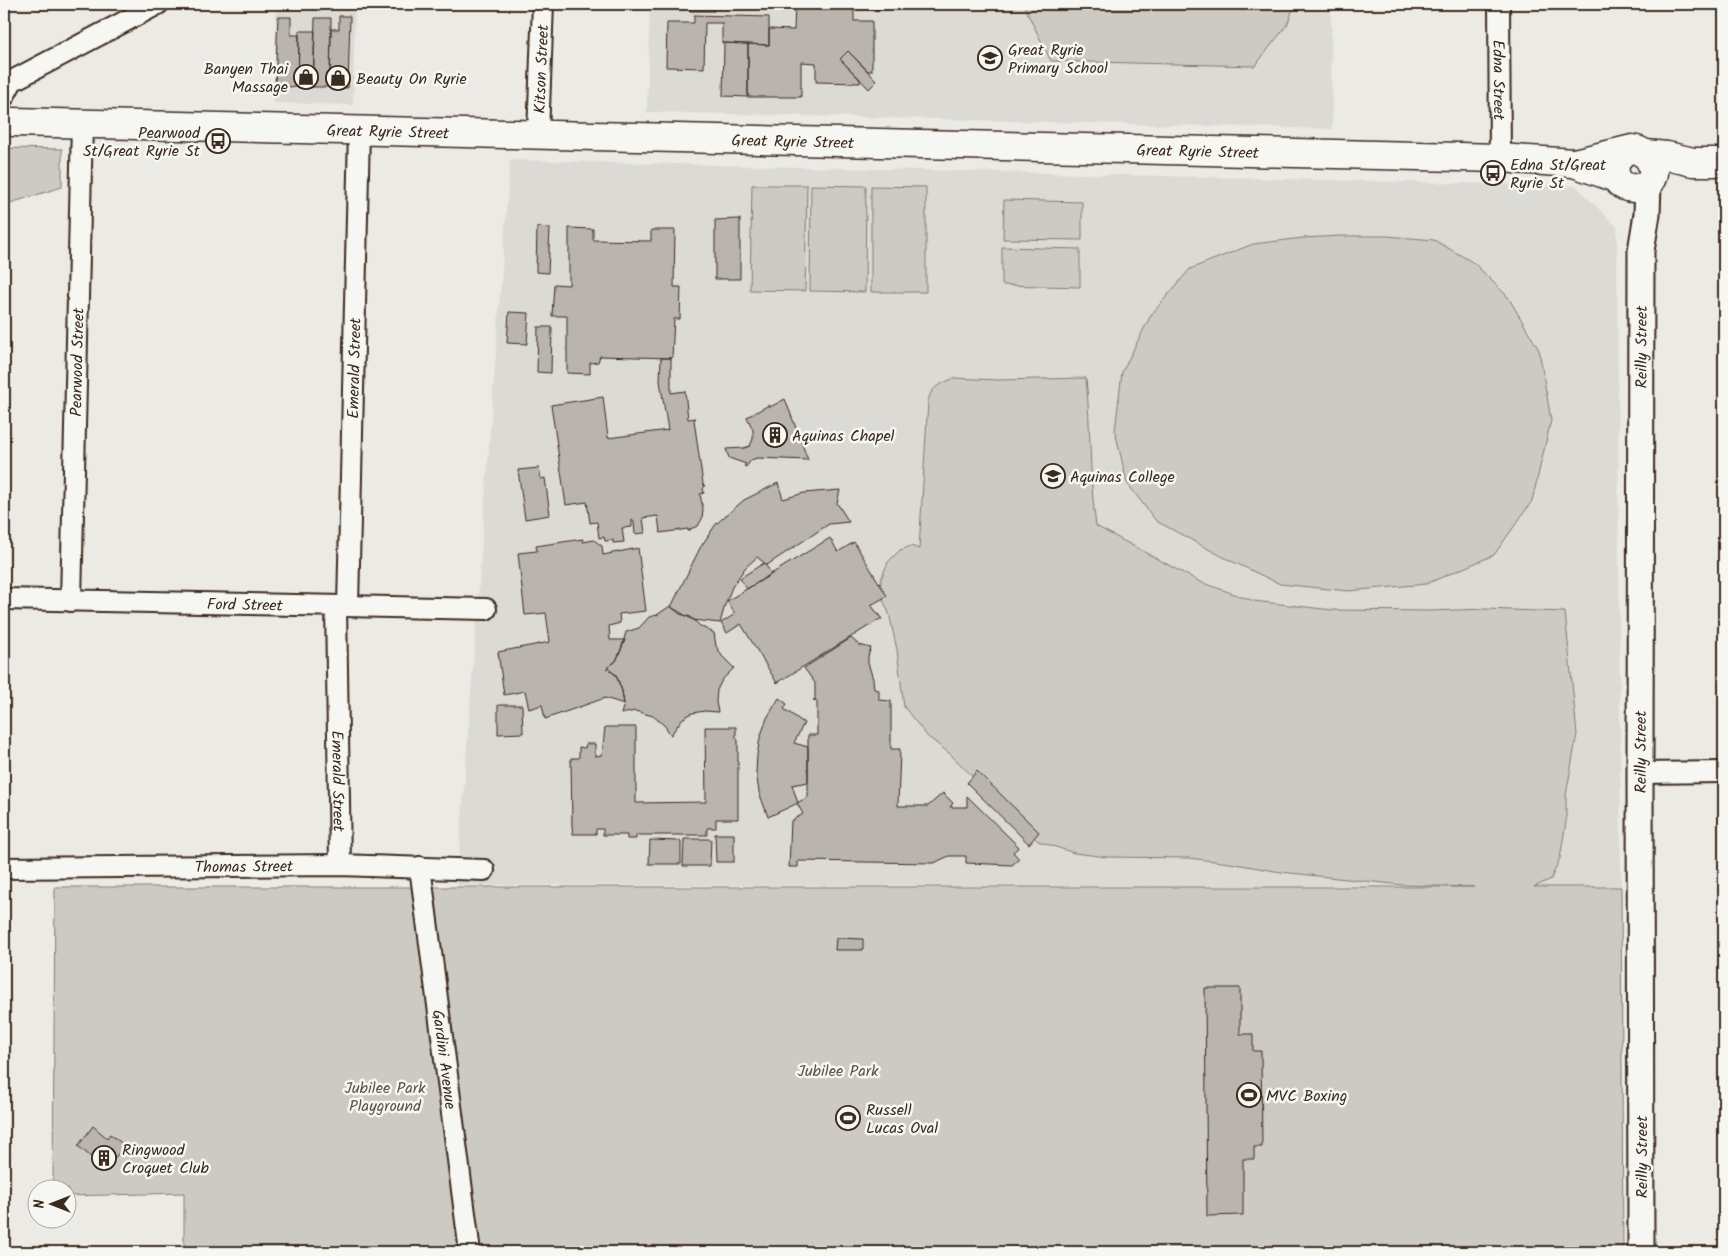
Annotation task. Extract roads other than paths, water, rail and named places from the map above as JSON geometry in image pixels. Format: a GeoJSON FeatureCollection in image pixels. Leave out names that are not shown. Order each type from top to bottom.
{"type":"FeatureCollection","features":[{"type":"Feature","properties":{"kind":"main road","name":"Great Ryrie Street"},"geometry":{"type":"LineString","coordinates":[[7,120],[82,124],[1500,158],[1643,167],[1667,156],[1693,162],[1724,162]]}},
{"type":"Feature","properties":{"kind":"main road"},"geometry":{"type":"LineString","coordinates":[[1619,180],[1614,167],[1619,155],[1643,167]]}},
{"type":"Feature","properties":{"kind":"main road","name":"Great Ryrie Street"},"geometry":{"type":"LineString","coordinates":[[1574,163],[1619,180]]}},
{"type":"Feature","properties":{"kind":"street"},"geometry":{"type":"LineString","coordinates":[[4,96],[12,81],[158,4]]}},
{"type":"Feature","properties":{"kind":"street","name":"Kitson Street"},"geometry":{"type":"LineString","coordinates":[[538,134],[543,4]]}},
{"type":"Feature","properties":{"kind":"street","name":"Edna Street"},"geometry":{"type":"LineString","coordinates":[[1499,4],[1500,158]]}},
{"type":"Feature","properties":{"kind":"street","name":"Pearwood Street"},"geometry":{"type":"LineString","coordinates":[[71,601],[82,124]]}},
{"type":"Feature","properties":{"kind":"street","name":"Emerald Street"},"geometry":{"type":"LineString","coordinates":[[340,865],[342,606],[359,131]]}},
{"type":"Feature","properties":{"kind":"street","name":"Reilly Street"},"geometry":{"type":"LineString","coordinates":[[1641,1252],[1641,251],[1648,214],[1643,167]]}},
{"type":"Feature","properties":{"kind":"street","name":"Reilly Street"},"geometry":{"type":"LineString","coordinates":[[1619,180],[1634,218],[1641,251]]}},
{"type":"Feature","properties":{"kind":"street","name":"Ford Street"},"geometry":{"type":"LineString","coordinates":[[4,599],[486,608]]}},
{"type":"Feature","properties":{"kind":"street"},"geometry":{"type":"LineString","coordinates":[[1640,773],[1724,772]]}},
{"type":"Feature","properties":{"kind":"street","name":"Thomas Street"},"geometry":{"type":"LineString","coordinates":[[4,868],[340,865],[484,870]]}},
{"type":"Feature","properties":{"kind":"street","name":"Gardini Avenue"},"geometry":{"type":"LineString","coordinates":[[420,867],[470,1252]]}},
{"type":"Feature","properties":{"kind":"place","name":"Great Ryrie Primary School"},"geometry":{"type":"Point","coordinates":[990,58]}},
{"type":"Feature","properties":{"kind":"place","name":"Banyen Thai Massage"},"geometry":{"type":"Point","coordinates":[306,77]}},
{"type":"Feature","properties":{"kind":"place","name":"Beauty On Ryrie"},"geometry":{"type":"Point","coordinates":[338,78]}},
{"type":"Feature","properties":{"kind":"place","name":"Pearwood St/Great Ryrie St"},"geometry":{"type":"Point","coordinates":[218,141]}},
{"type":"Feature","properties":{"kind":"place","name":"Edna St/Great Ryrie St"},"geometry":{"type":"Point","coordinates":[1493,173]}},
{"type":"Feature","properties":{"kind":"place","name":"Aquinas Chapel"},"geometry":{"type":"Point","coordinates":[775,435]}},
{"type":"Feature","properties":{"kind":"place","name":"Aquinas College"},"geometry":{"type":"Point","coordinates":[1053,476]}},
{"type":"Feature","properties":{"kind":"place","name":"MVC Boxing"},"geometry":{"type":"Point","coordinates":[1249,1095]}},
{"type":"Feature","properties":{"kind":"place","name":"Russell Lucas Oval"},"geometry":{"type":"Point","coordinates":[848,1118]}},
{"type":"Feature","properties":{"kind":"place","name":"Ringwood Croquet Club"},"geometry":{"type":"Point","coordinates":[104,1158]}},
{"type":"Feature","properties":{"kind":"park label","name":"Jubilee Park"},"geometry":{"type":"Point","coordinates":[838,1070]}},
{"type":"Feature","properties":{"kind":"park label","name":"Jubilee Park Playground"},"geometry":{"type":"Point","coordinates":[385,1096]}}]}
